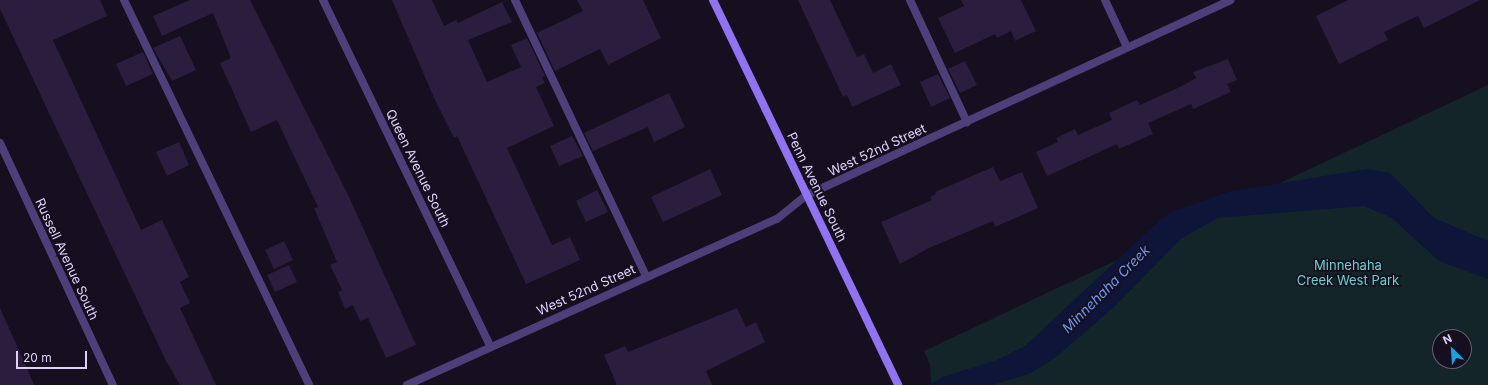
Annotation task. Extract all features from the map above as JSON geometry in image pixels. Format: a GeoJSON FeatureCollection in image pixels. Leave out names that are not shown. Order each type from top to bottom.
{"type":"FeatureCollection","features":[{"type":"Feature","properties":{"kind":"main road","name":"Penn Avenue South"},"geometry":{"type":"LineString","coordinates":[[713,0],[898,385]]}},
{"type":"Feature","properties":{"kind":"street"},"geometry":{"type":"LineString","coordinates":[[124,0],[309,385]]}},
{"type":"Feature","properties":{"kind":"street","name":"Queen Avenue South"},"geometry":{"type":"LineString","coordinates":[[323,0],[490,346]]}},
{"type":"Feature","properties":{"kind":"street"},"geometry":{"type":"LineString","coordinates":[[515,0],[646,276]]}},
{"type":"Feature","properties":{"kind":"street"},"geometry":{"type":"LineString","coordinates":[[910,0],[967,122]]}},
{"type":"Feature","properties":{"kind":"street"},"geometry":{"type":"LineString","coordinates":[[1105,0],[1127,47]]}},
{"type":"Feature","properties":{"kind":"street","name":"West 52nd Street"},"geometry":{"type":"LineString","coordinates":[[407,385],[646,276],[777,219],[807,195],[1230,0]]}},
{"type":"Feature","properties":{"kind":"street","name":"Russell Avenue South"},"geometry":{"type":"LineString","coordinates":[[0,143],[113,385]]}},
{"type":"Feature","properties":{"kind":"green space","name":"Minnehaha Creek West Park"},"geometry":{"type":"Polygon","coordinates":[[[1488,85],[1488,385],[931,385],[930,365],[924,351],[1488,85]]]}},
{"type":"Feature","properties":{"kind":"water","name":"Minnehaha Creek"},"geometry":{"type":"Polygon","coordinates":[[[1366,169],[1390,173],[1434,218],[1488,241],[1488,279],[1439,261],[1392,218],[1364,206],[1217,218],[1181,239],[1114,307],[1055,358],[1029,374],[992,385],[929,385],[943,377],[997,360],[1025,346],[1161,219],[1174,211],[1228,192],[1366,169]]]}},
{"type":"Feature","properties":{"kind":"building"},"geometry":{"type":"Polygon","coordinates":[[[0,0],[100,0],[107,16],[53,40],[141,230],[162,220],[189,277],[180,282],[190,303],[180,308],[216,385],[180,385],[166,361],[0,9],[0,0]]]}},
{"type":"Feature","properties":{"kind":"building"},"geometry":{"type":"Polygon","coordinates":[[[190,0],[250,0],[350,199],[416,345],[386,358],[368,318],[360,321],[353,305],[345,309],[338,292],[342,290],[330,265],[337,262],[314,208],[318,207],[277,120],[251,132],[220,63],[231,58],[213,13],[162,36],[153,16],[190,0]]]}},
{"type":"Feature","properties":{"kind":"building"},"geometry":{"type":"Polygon","coordinates":[[[392,0],[432,0],[444,26],[456,20],[458,23],[502,2],[512,22],[468,40],[487,82],[521,67],[511,45],[527,38],[545,76],[542,77],[545,83],[536,87],[554,126],[507,148],[552,245],[570,237],[580,260],[526,284],[457,136],[454,138],[435,100],[392,0]]]}},
{"type":"Feature","properties":{"kind":"building"},"geometry":{"type":"Polygon","coordinates":[[[577,0],[643,0],[661,38],[608,65],[600,49],[555,71],[537,33],[583,11],[577,0]]]}},
{"type":"Feature","properties":{"kind":"building"},"geometry":{"type":"Polygon","coordinates":[[[798,0],[830,0],[857,57],[864,54],[873,73],[891,64],[901,85],[852,107],[847,95],[843,97],[798,0]]]}},
{"type":"Feature","properties":{"kind":"building"},"geometry":{"type":"Polygon","coordinates":[[[961,0],[1021,0],[1036,31],[1015,41],[1011,31],[997,38],[995,34],[955,53],[938,18],[964,6],[961,0]]]}},
{"type":"Feature","properties":{"kind":"building"},"geometry":{"type":"Polygon","coordinates":[[[1348,0],[1480,0],[1424,28],[1418,16],[1384,32],[1388,40],[1339,64],[1316,16],[1348,0]]]}},
{"type":"Feature","properties":{"kind":"building"},"geometry":{"type":"Polygon","coordinates":[[[180,36],[196,70],[172,81],[153,48],[180,36]]]}},
{"type":"Feature","properties":{"kind":"building"},"geometry":{"type":"Polygon","coordinates":[[[143,52],[153,74],[126,86],[116,64],[143,52]]]}},
{"type":"Feature","properties":{"kind":"building"},"geometry":{"type":"Polygon","coordinates":[[[1228,59],[1237,80],[1227,84],[1231,92],[1193,109],[1191,104],[1148,123],[1153,134],[1119,149],[1117,144],[1047,176],[1036,152],[1058,142],[1056,138],[1075,129],[1078,135],[1112,120],[1109,113],[1137,100],[1140,105],[1182,86],[1196,78],[1193,72],[1228,59]]]}},
{"type":"Feature","properties":{"kind":"building"},"geometry":{"type":"Polygon","coordinates":[[[965,61],[977,85],[960,93],[948,69],[965,61]]]}},
{"type":"Feature","properties":{"kind":"building"},"geometry":{"type":"Polygon","coordinates":[[[938,74],[950,98],[931,107],[920,82],[938,74]]]}},
{"type":"Feature","properties":{"kind":"building"},"geometry":{"type":"Polygon","coordinates":[[[669,93],[685,127],[654,142],[648,127],[593,151],[584,133],[669,93]]]}},
{"type":"Feature","properties":{"kind":"building"},"geometry":{"type":"Polygon","coordinates":[[[572,136],[583,156],[559,166],[550,146],[572,136]]]}},
{"type":"Feature","properties":{"kind":"building"},"geometry":{"type":"Polygon","coordinates":[[[179,142],[189,165],[167,176],[156,152],[179,142]]]}},
{"type":"Feature","properties":{"kind":"building"},"geometry":{"type":"Polygon","coordinates":[[[993,167],[1000,181],[1022,172],[1038,208],[995,227],[993,221],[929,248],[900,264],[881,222],[932,200],[930,197],[936,194],[935,192],[993,167]]]}},
{"type":"Feature","properties":{"kind":"building"},"geometry":{"type":"Polygon","coordinates":[[[710,169],[722,195],[663,222],[651,197],[710,169]]]}},
{"type":"Feature","properties":{"kind":"building"},"geometry":{"type":"Polygon","coordinates":[[[597,190],[608,212],[586,222],[576,201],[597,190]]]}},
{"type":"Feature","properties":{"kind":"building"},"geometry":{"type":"Polygon","coordinates":[[[284,241],[293,260],[274,269],[265,250],[284,241]]]}},
{"type":"Feature","properties":{"kind":"building"},"geometry":{"type":"Polygon","coordinates":[[[289,265],[297,282],[275,292],[267,275],[289,265]]]}},
{"type":"Feature","properties":{"kind":"building"},"geometry":{"type":"Polygon","coordinates":[[[0,308],[30,375],[34,385],[0,385],[0,308]]]}},
{"type":"Feature","properties":{"kind":"building"},"geometry":{"type":"Polygon","coordinates":[[[737,308],[746,327],[756,322],[765,342],[706,371],[712,385],[617,385],[604,355],[625,346],[628,352],[737,308]]]}}]}
